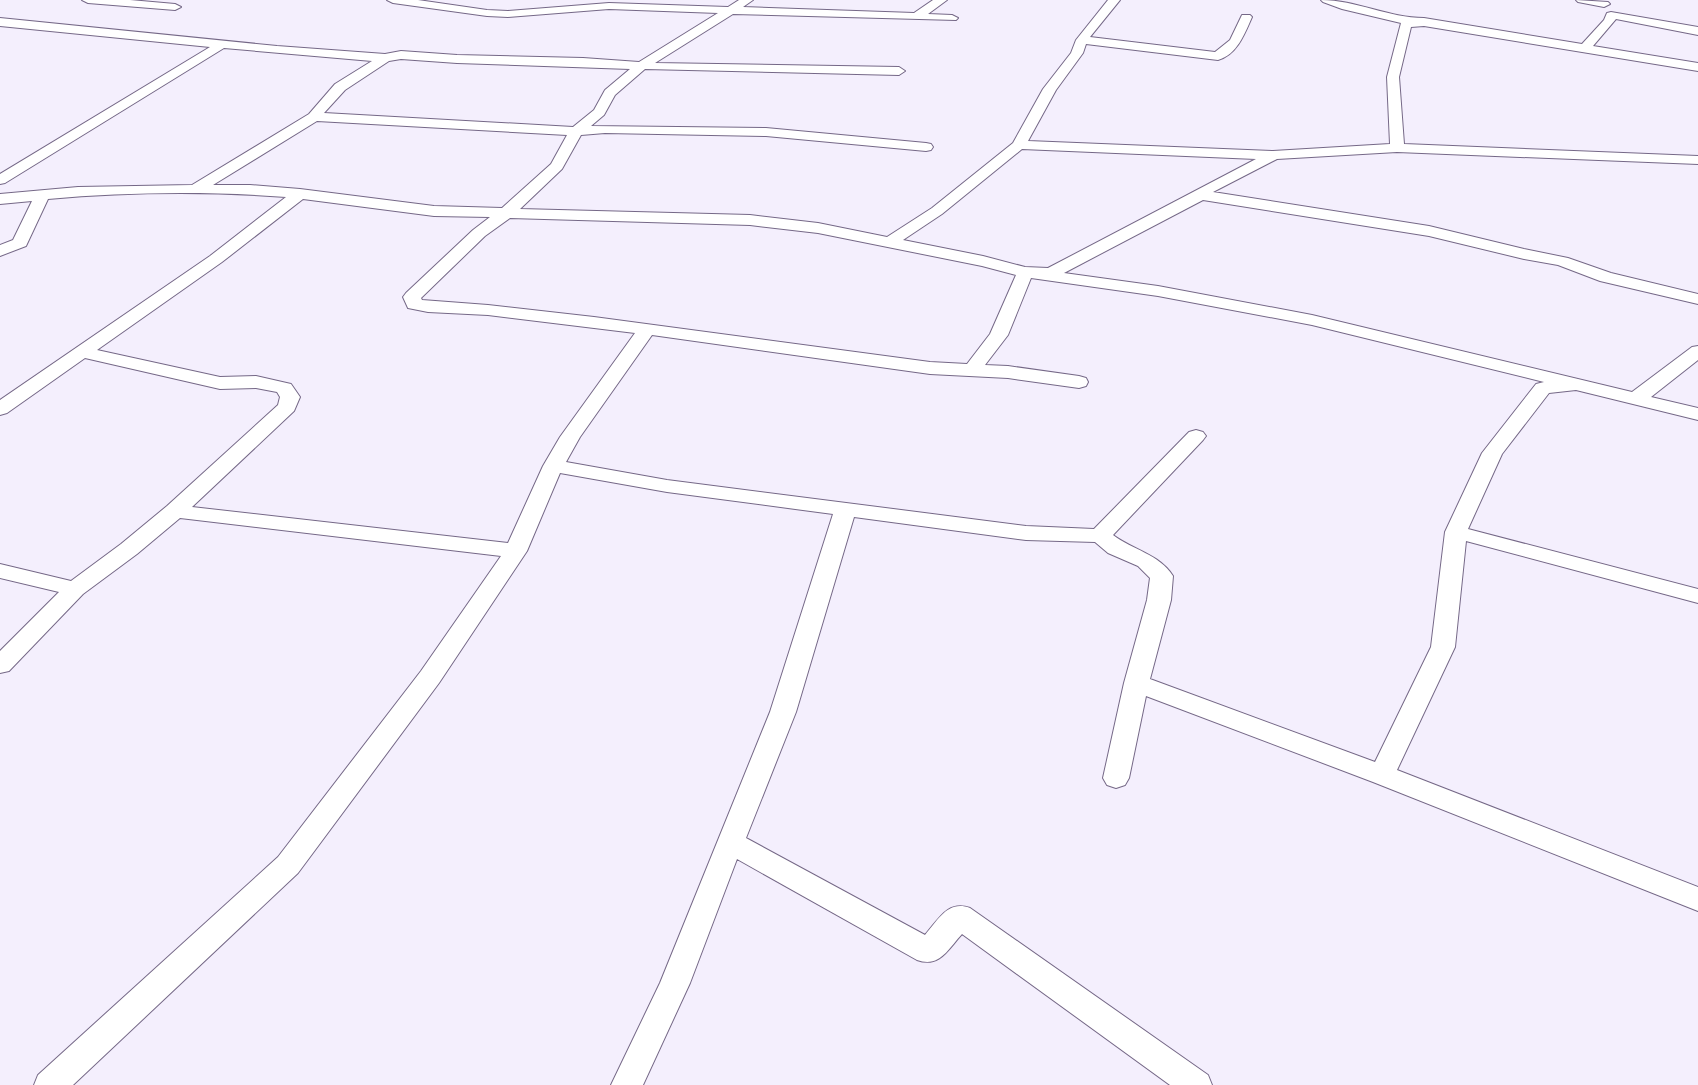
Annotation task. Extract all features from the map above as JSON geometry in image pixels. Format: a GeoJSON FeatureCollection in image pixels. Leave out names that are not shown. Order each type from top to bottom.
{"type":"FeatureCollection","features":[{"type":"Feature","properties":{"kind":"street"},"geometry":{"type":"LineString","coordinates":[[88,0],[175,7]]}},
{"type":"Feature","properties":{"kind":"street"},"geometry":{"type":"LineString","coordinates":[[393,0],[487,13],[537,13],[609,6],[731,9],[952,18]]}},
{"type":"Feature","properties":{"kind":"street"},"geometry":{"type":"LineString","coordinates":[[567,9],[564,8],[575,0]]}},
{"type":"Feature","properties":{"kind":"street"},"geometry":{"type":"LineString","coordinates":[[747,0],[641,66],[610,93],[599,112],[576,131],[557,166],[505,214],[479,234],[412,296],[414,304],[428,308],[488,310],[647,329],[930,368],[1008,372],[1079,382]]}},
{"type":"Feature","properties":{"kind":"street"},"geometry":{"type":"LineString","coordinates":[[916,17],[941,0]]}},
{"type":"Feature","properties":{"kind":"street"},"geometry":{"type":"LineString","coordinates":[[890,242],[937,211],[1019,145],[1050,89],[1077,53],[1082,40],[1114,0]]}},
{"type":"Feature","properties":{"kind":"street"},"geometry":{"type":"LineString","coordinates":[[1328,0],[1346,7],[1411,22],[1424,22],[1698,66]]}},
{"type":"Feature","properties":{"kind":"street"},"geometry":{"type":"LineString","coordinates":[[1582,0],[1604,2],[1611,15],[1610,22],[1584,48]]}},
{"type":"Feature","properties":{"kind":"street"},"geometry":{"type":"LineString","coordinates":[[1611,15],[1698,30]]}},
{"type":"Feature","properties":{"kind":"street"},"geometry":{"type":"LineString","coordinates":[[1082,40],[1218,56],[1235,42],[1246,17]]}},
{"type":"Feature","properties":{"kind":"street"},"geometry":{"type":"LineString","coordinates":[[0,22],[385,58],[401,55],[457,59],[583,62],[641,66],[899,71]]}},
{"type":"Feature","properties":{"kind":"street"},"geometry":{"type":"LineString","coordinates":[[1397,148],[1393,76],[1406,25],[1411,22]]}},
{"type":"Feature","properties":{"kind":"street"},"geometry":{"type":"LineString","coordinates":[[0,180],[223,44]]}},
{"type":"Feature","properties":{"kind":"street"},"geometry":{"type":"LineString","coordinates":[[196,189],[314,117],[340,87],[385,58]]}},
{"type":"Feature","properties":{"kind":"street"},"geometry":{"type":"LineString","coordinates":[[314,117],[576,131],[605,129],[766,132],[926,147]]}},
{"type":"Feature","properties":{"kind":"street"},"geometry":{"type":"LineString","coordinates":[[1019,145],[1273,155],[1397,148],[1698,160]]}},
{"type":"Feature","properties":{"kind":"street"},"geometry":{"type":"LineString","coordinates":[[1273,155],[1197,195],[1429,231],[1524,254],[1562,261],[1606,277],[1698,299]]}},
{"type":"Feature","properties":{"kind":"street"},"geometry":{"type":"LineString","coordinates":[[0,199],[41,197],[78,192],[196,189],[250,190],[300,194],[434,211],[750,220],[818,228],[983,261],[1025,272],[1158,291],[1312,320],[1538,381],[1582,385],[1698,414]]}},
{"type":"Feature","properties":{"kind":"street"},"geometry":{"type":"LineString","coordinates":[[0,409],[216,259],[300,194]]}},
{"type":"Feature","properties":{"kind":"street"},"geometry":{"type":"LineString","coordinates":[[1025,272],[1051,273],[1201,195]]}},
{"type":"Feature","properties":{"kind":"street"},"geometry":{"type":"LineString","coordinates":[[0,251],[20,243],[41,197]]}},
{"type":"Feature","properties":{"kind":"street"},"geometry":{"type":"LineString","coordinates":[[971,371],[1000,335],[1025,272]]}},
{"type":"Feature","properties":{"kind":"street"},"geometry":{"type":"LineString","coordinates":[[50,1085],[288,865],[430,677],[516,551],[553,466],[570,437],[647,329]]}},
{"type":"Feature","properties":{"kind":"street"},"geometry":{"type":"LineString","coordinates":[[1637,398],[1698,351]]}},
{"type":"Feature","properties":{"kind":"street"},"geometry":{"type":"LineString","coordinates":[[0,665],[75,589],[129,549],[175,510],[286,407],[290,397],[284,388],[256,382],[220,383],[82,352]]}},
{"type":"Feature","properties":{"kind":"street"},"geometry":{"type":"LineString","coordinates":[[1382,775],[1443,647],[1456,532],[1492,453],[1538,381]]}},
{"type":"Feature","properties":{"kind":"street"},"geometry":{"type":"LineString","coordinates":[[1100,536],[1196,436]]}},
{"type":"Feature","properties":{"kind":"street"},"geometry":{"type":"LineString","coordinates":[[553,466],[667,486],[845,510],[1026,533],[1100,536],[1116,548],[1146,561],[1162,576],[1159,600],[1136,683],[1116,778]]}},
{"type":"Feature","properties":{"kind":"street"},"geometry":{"type":"LineString","coordinates":[[175,510],[516,551]]}},
{"type":"Feature","properties":{"kind":"street"},"geometry":{"type":"LineString","coordinates":[[628,1085],[676,983],[730,842],[783,712],[845,510]]}},
{"type":"Feature","properties":{"kind":"street"},"geometry":{"type":"LineString","coordinates":[[1456,532],[1698,596]]}},
{"type":"Feature","properties":{"kind":"street"},"geometry":{"type":"LineString","coordinates":[[0,571],[75,589]]}},
{"type":"Feature","properties":{"kind":"street"},"geometry":{"type":"LineString","coordinates":[[1136,683],[1382,775],[1698,899]]}},
{"type":"Feature","properties":{"kind":"street"},"geometry":{"type":"LineString","coordinates":[[730,842],[928,951],[960,916],[1196,1085]]}}]}
